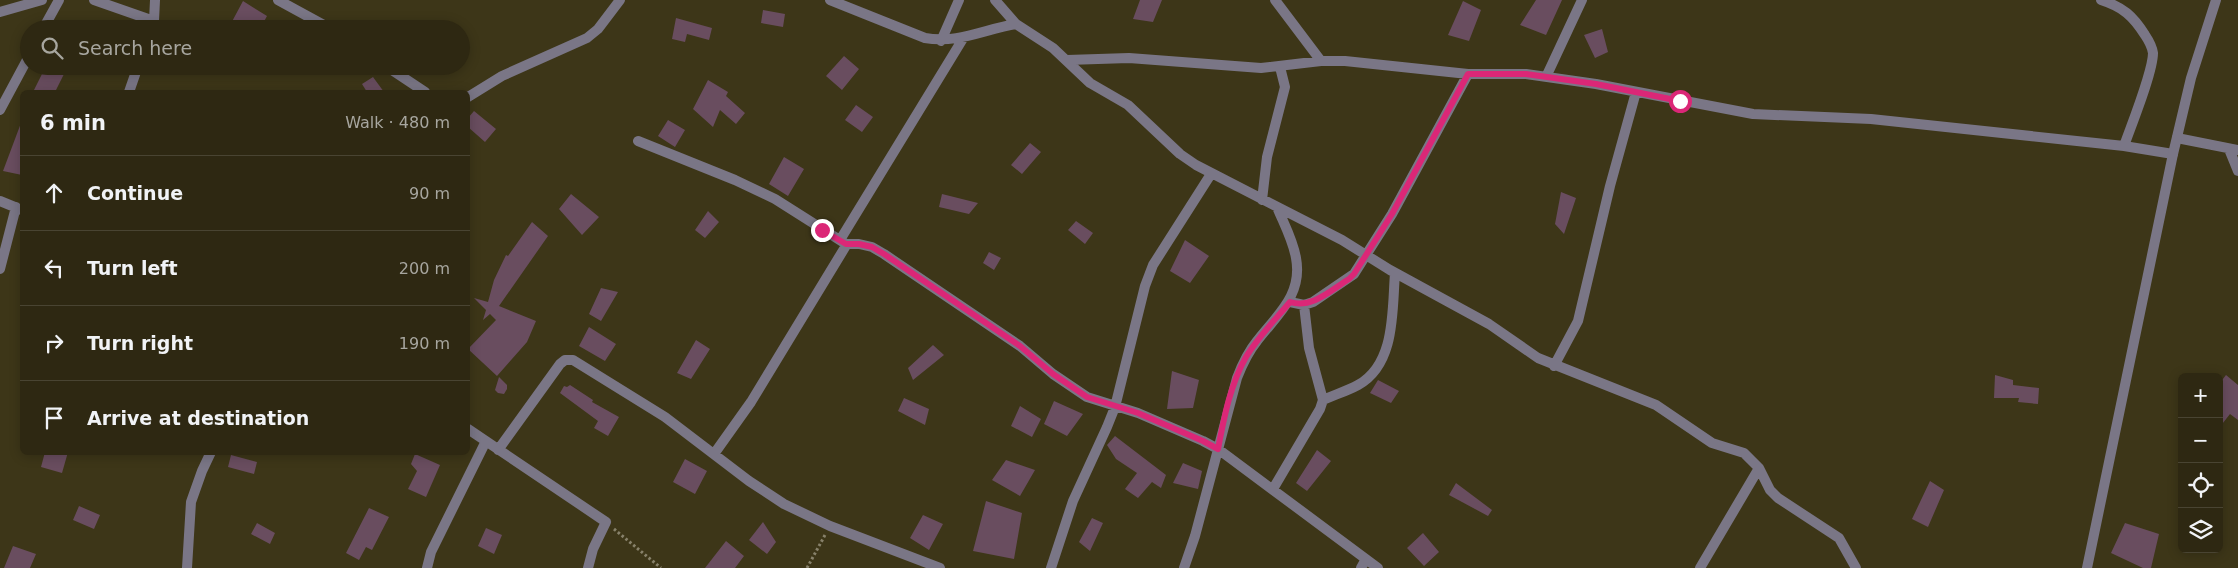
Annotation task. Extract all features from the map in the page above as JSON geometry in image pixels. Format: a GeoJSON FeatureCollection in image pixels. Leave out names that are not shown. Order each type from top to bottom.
{"type":"FeatureCollection","features":[{"type":"Feature","properties":{"kind":"street"},"geometry":{"type":"LineString","coordinates":[[0,12],[42,0]]}},
{"type":"Feature","properties":{"kind":"street"},"geometry":{"type":"LineString","coordinates":[[48,20],[59,0]]}},
{"type":"Feature","properties":{"kind":"street"},"geometry":{"type":"LineString","coordinates":[[94,0],[141,20]]}},
{"type":"Feature","properties":{"kind":"street"},"geometry":{"type":"LineString","coordinates":[[153,20],[155,0]]}},
{"type":"Feature","properties":{"kind":"street"},"geometry":{"type":"LineString","coordinates":[[278,0],[314,20]]}},
{"type":"Feature","properties":{"kind":"street"},"geometry":{"type":"LineString","coordinates":[[470,96],[502,76],[587,38],[598,29],[620,0]]}},
{"type":"Feature","properties":{"kind":"street"},"geometry":{"type":"LineString","coordinates":[[830,0],[925,38],[941,41],[1016,24]]}},
{"type":"Feature","properties":{"kind":"street"},"geometry":{"type":"LineString","coordinates":[[941,41],[959,0]]}},
{"type":"Feature","properties":{"kind":"street"},"geometry":{"type":"LineString","coordinates":[[995,0],[1016,24],[1068,60],[1078,74],[1128,105],[1180,154],[1211,174],[1328,232],[1395,273],[1489,324],[1526,350],[1554,366],[1656,405],[1712,443],[1744,453],[1759,468],[1767,485],[1778,498],[1839,538],[1856,568]]}},
{"type":"Feature","properties":{"kind":"street"},"geometry":{"type":"LineString","coordinates":[[1275,0],[1321,61]]}},
{"type":"Feature","properties":{"kind":"street"},"geometry":{"type":"LineString","coordinates":[[1546,77],[1582,0]]}},
{"type":"Feature","properties":{"kind":"street"},"geometry":{"type":"LineString","coordinates":[[2101,0],[2116,4],[2136,20],[2151,44],[2153,54],[2124,146]]}},
{"type":"Feature","properties":{"kind":"street"},"geometry":{"type":"LineString","coordinates":[[2087,568],[2173,154],[2191,78],[2216,0]]}},
{"type":"Feature","properties":{"kind":"street"},"geometry":{"type":"LineString","coordinates":[[714,454],[750,402],[964,37]]}},
{"type":"Feature","properties":{"kind":"street"},"geometry":{"type":"LineString","coordinates":[[1068,60],[1130,58],[1261,68],[1321,61],[1345,61],[1468,74],[1526,74],[1753,114],[1871,119],[2124,146],[2173,154]]}},
{"type":"Feature","properties":{"kind":"street"},"geometry":{"type":"LineString","coordinates":[[1262,200],[1267,157],[1285,87],[1280,67]]}},
{"type":"Feature","properties":{"kind":"street"},"geometry":{"type":"LineString","coordinates":[[0,110],[20,73]]}},
{"type":"Feature","properties":{"kind":"street"},"geometry":{"type":"LineString","coordinates":[[1290,302],[1304,304],[1313,302],[1349,279],[1366,255],[1419,167],[1468,74]]}},
{"type":"Feature","properties":{"kind":"street"},"geometry":{"type":"LineString","coordinates":[[130,90],[135,75]]}},
{"type":"Feature","properties":{"kind":"street"},"geometry":{"type":"LineString","coordinates":[[400,75],[422,90]]}},
{"type":"Feature","properties":{"kind":"street"},"geometry":{"type":"LineString","coordinates":[[1554,366],[1578,321],[1610,186],[1636,92]]}},
{"type":"Feature","properties":{"kind":"street"},"geometry":{"type":"LineString","coordinates":[[2177,138],[2234,149],[2238,171]]}},
{"type":"Feature","properties":{"kind":"street"},"geometry":{"type":"LineString","coordinates":[[638,141],[735,180],[775,199],[843,242],[872,247],[1020,346],[1065,383],[1087,397],[1138,413],[1218,449],[1273,489],[1363,564],[1378,568]]}},
{"type":"Feature","properties":{"kind":"street"},"geometry":{"type":"LineString","coordinates":[[1051,568],[1073,501],[1115,407],[1145,286],[1153,265],[1211,174]]}},
{"type":"Feature","properties":{"kind":"street"},"geometry":{"type":"LineString","coordinates":[[0,201],[19,209],[0,269]]}},
{"type":"Feature","properties":{"kind":"street"},"geometry":{"type":"LineString","coordinates":[[1184,568],[1218,449],[1230,397],[1246,358],[1256,342],[1290,302],[1294,290],[1296,260],[1292,242],[1277,207]]}},
{"type":"Feature","properties":{"kind":"street"},"geometry":{"type":"LineString","coordinates":[[1323,400],[1359,384],[1379,363],[1389,338],[1395,273]]}},
{"type":"Feature","properties":{"kind":"street"},"geometry":{"type":"LineString","coordinates":[[1273,489],[1323,400],[1310,348],[1304,304]]}},
{"type":"Feature","properties":{"kind":"street"},"geometry":{"type":"LineString","coordinates":[[498,450],[560,364],[573,360],[665,417],[749,481],[784,504],[830,526],[936,568]]}},
{"type":"Feature","properties":{"kind":"street"},"geometry":{"type":"LineString","coordinates":[[470,430],[606,522],[593,549],[588,568]]}},
{"type":"Feature","properties":{"kind":"street"},"geometry":{"type":"LineString","coordinates":[[427,568],[431,552],[486,441]]}},
{"type":"Feature","properties":{"kind":"street"},"geometry":{"type":"LineString","coordinates":[[187,568],[191,502],[210,455]]}},
{"type":"Feature","properties":{"kind":"street"},"geometry":{"type":"LineString","coordinates":[[1700,568],[1759,468]]}},
{"type":"Feature","properties":{"kind":"path"},"geometry":{"type":"LineString","coordinates":[[606,522],[661,568]]}},
{"type":"Feature","properties":{"kind":"path"},"geometry":{"type":"LineString","coordinates":[[807,568],[830,526]]}},
{"type":"Feature","properties":{"kind":"building"},"geometry":{"type":"Polygon","coordinates":[[[1140,0],[1162,0],[1153,22],[1133,19],[1140,0]]]}},
{"type":"Feature","properties":{"kind":"building"},"geometry":{"type":"Polygon","coordinates":[[[1536,0],[1562,0],[1546,35],[1520,25],[1536,0]]]}},
{"type":"Feature","properties":{"kind":"building"},"geometry":{"type":"Polygon","coordinates":[[[243,1],[267,16],[265,20],[233,20],[243,1]]]}},
{"type":"Feature","properties":{"kind":"building"},"geometry":{"type":"Polygon","coordinates":[[[1463,1],[1481,10],[1469,41],[1448,35],[1463,1]]]}},
{"type":"Feature","properties":{"kind":"building"},"geometry":{"type":"Polygon","coordinates":[[[763,10],[785,14],[783,27],[761,23],[763,10]]]}},
{"type":"Feature","properties":{"kind":"building"},"geometry":{"type":"Polygon","coordinates":[[[676,18],[712,28],[709,40],[687,34],[685,42],[672,39],[676,18]]]}},
{"type":"Feature","properties":{"kind":"building"},"geometry":{"type":"Polygon","coordinates":[[[1602,29],[1608,52],[1595,58],[1584,35],[1602,29]]]}},
{"type":"Feature","properties":{"kind":"building"},"geometry":{"type":"Polygon","coordinates":[[[844,56],[859,69],[842,90],[826,76],[844,56]]]}},
{"type":"Feature","properties":{"kind":"building"},"geometry":{"type":"Polygon","coordinates":[[[42,75],[64,75],[56,90],[34,90],[42,75]]]}},
{"type":"Feature","properties":{"kind":"building"},"geometry":{"type":"Polygon","coordinates":[[[373,77],[383,90],[366,90],[362,84],[373,77]]]}},
{"type":"Feature","properties":{"kind":"building"},"geometry":{"type":"Polygon","coordinates":[[[708,80],[728,92],[726,96],[745,113],[736,124],[720,110],[713,127],[693,109],[708,80]]]}},
{"type":"Feature","properties":{"kind":"building"},"geometry":{"type":"Polygon","coordinates":[[[856,105],[873,117],[862,132],[845,120],[856,105]]]}},
{"type":"Feature","properties":{"kind":"building"},"geometry":{"type":"Polygon","coordinates":[[[474,111],[496,129],[485,142],[470,129],[470,116],[474,111]]]}},
{"type":"Feature","properties":{"kind":"building"},"geometry":{"type":"Polygon","coordinates":[[[668,120],[685,130],[675,147],[658,136],[668,120]]]}},
{"type":"Feature","properties":{"kind":"building"},"geometry":{"type":"Polygon","coordinates":[[[20,126],[20,175],[3,171],[20,126]]]}},
{"type":"Feature","properties":{"kind":"building"},"geometry":{"type":"Polygon","coordinates":[[[1030,143],[1041,152],[1022,174],[1011,165],[1030,143]]]}},
{"type":"Feature","properties":{"kind":"building"},"geometry":{"type":"Polygon","coordinates":[[[784,157],[804,169],[788,196],[769,184],[784,157]]]}},
{"type":"Feature","properties":{"kind":"building"},"geometry":{"type":"Polygon","coordinates":[[[1561,192],[1576,198],[1564,234],[1555,224],[1561,192]]]}},
{"type":"Feature","properties":{"kind":"building"},"geometry":{"type":"Polygon","coordinates":[[[571,194],[599,217],[582,235],[559,209],[571,194]]]}},
{"type":"Feature","properties":{"kind":"building"},"geometry":{"type":"Polygon","coordinates":[[[942,194],[978,203],[969,214],[939,207],[942,194]]]}},
{"type":"Feature","properties":{"kind":"building"},"geometry":{"type":"Polygon","coordinates":[[[708,211],[719,222],[705,238],[695,230],[708,211]]]}},
{"type":"Feature","properties":{"kind":"building"},"geometry":{"type":"Polygon","coordinates":[[[1076,221],[1093,233],[1085,244],[1068,230],[1076,221]]]}},
{"type":"Feature","properties":{"kind":"building"},"geometry":{"type":"Polygon","coordinates":[[[532,222],[548,236],[499,306],[536,321],[527,342],[497,376],[470,351],[470,347],[496,320],[490,314],[483,320],[486,310],[474,298],[488,302],[494,280],[506,255],[508,256],[532,222]]]}},
{"type":"Feature","properties":{"kind":"building"},"geometry":{"type":"Polygon","coordinates":[[[1185,240],[1209,256],[1190,283],[1170,271],[1185,240]]]}},
{"type":"Feature","properties":{"kind":"building"},"geometry":{"type":"Polygon","coordinates":[[[989,252],[1001,258],[994,270],[983,263],[989,252]]]}},
{"type":"Feature","properties":{"kind":"building"},"geometry":{"type":"Polygon","coordinates":[[[601,288],[618,292],[601,321],[589,314],[601,288]]]}},
{"type":"Feature","properties":{"kind":"building"},"geometry":{"type":"Polygon","coordinates":[[[589,327],[616,344],[605,361],[579,346],[589,327]]]}},
{"type":"Feature","properties":{"kind":"building"},"geometry":{"type":"Polygon","coordinates":[[[696,340],[710,349],[691,379],[677,373],[696,340]]]}},
{"type":"Feature","properties":{"kind":"building"},"geometry":{"type":"Polygon","coordinates":[[[933,345],[944,355],[913,380],[908,368],[933,345]]]}},
{"type":"Feature","properties":{"kind":"building"},"geometry":{"type":"Polygon","coordinates":[[[1172,371],[1199,380],[1193,408],[1167,409],[1172,371]]]}},
{"type":"Feature","properties":{"kind":"building"},"geometry":{"type":"Polygon","coordinates":[[[1995,375],[2013,380],[2013,385],[2039,388],[2038,404],[2018,402],[2019,398],[1994,398],[1995,375]]]}},
{"type":"Feature","properties":{"kind":"building"},"geometry":{"type":"Polygon","coordinates":[[[2226,375],[2238,385],[2238,420],[2230,414],[2223,423],[2223,418],[2223,379],[2226,375]]]}},
{"type":"Feature","properties":{"kind":"building"},"geometry":{"type":"Polygon","coordinates":[[[499,377],[507,385],[504,394],[498,393],[495,390],[499,377]]]}},
{"type":"Feature","properties":{"kind":"building"},"geometry":{"type":"Polygon","coordinates":[[[1378,380],[1399,391],[1391,403],[1370,393],[1378,380]]]}},
{"type":"Feature","properties":{"kind":"building"},"geometry":{"type":"Polygon","coordinates":[[[570,385],[593,400],[592,402],[619,417],[608,436],[594,428],[598,421],[560,393],[564,386],[570,385]]]}},
{"type":"Feature","properties":{"kind":"building"},"geometry":{"type":"Polygon","coordinates":[[[904,398],[929,409],[925,425],[898,411],[904,398]]]}},
{"type":"Feature","properties":{"kind":"building"},"geometry":{"type":"Polygon","coordinates":[[[1054,401],[1083,414],[1067,436],[1044,424],[1054,401]]]}},
{"type":"Feature","properties":{"kind":"building"},"geometry":{"type":"Polygon","coordinates":[[[1020,406],[1041,419],[1032,437],[1011,426],[1020,406]]]}},
{"type":"Feature","properties":{"kind":"building"},"geometry":{"type":"Polygon","coordinates":[[[1115,436],[1166,475],[1161,488],[1152,482],[1138,498],[1125,489],[1137,473],[1116,459],[1107,445],[1115,436]]]}},
{"type":"Feature","properties":{"kind":"building"},"geometry":{"type":"Polygon","coordinates":[[[1317,450],[1331,461],[1307,491],[1296,483],[1317,450]]]}},
{"type":"Feature","properties":{"kind":"building"},"geometry":{"type":"Polygon","coordinates":[[[44,455],[67,455],[62,473],[41,467],[44,455]]]}},
{"type":"Feature","properties":{"kind":"building"},"geometry":{"type":"Polygon","coordinates":[[[231,455],[257,462],[254,474],[228,467],[231,455]]]}},
{"type":"Feature","properties":{"kind":"building"},"geometry":{"type":"Polygon","coordinates":[[[415,455],[417,455],[440,465],[426,497],[408,489],[417,471],[411,464],[415,455]]]}},
{"type":"Feature","properties":{"kind":"building"},"geometry":{"type":"Polygon","coordinates":[[[685,459],[707,471],[695,494],[673,482],[685,459]]]}},
{"type":"Feature","properties":{"kind":"building"},"geometry":{"type":"Polygon","coordinates":[[[1006,460],[1035,470],[1020,496],[992,480],[1006,460]]]}},
{"type":"Feature","properties":{"kind":"building"},"geometry":{"type":"Polygon","coordinates":[[[1183,463],[1202,471],[1198,489],[1173,483],[1183,463]]]}},
{"type":"Feature","properties":{"kind":"building"},"geometry":{"type":"Polygon","coordinates":[[[1930,481],[1944,490],[1928,527],[1912,519],[1930,481]]]}},
{"type":"Feature","properties":{"kind":"building"},"geometry":{"type":"Polygon","coordinates":[[[1456,483],[1492,510],[1488,516],[1449,495],[1456,483]]]}},
{"type":"Feature","properties":{"kind":"building"},"geometry":{"type":"Polygon","coordinates":[[[986,501],[1022,513],[1014,559],[973,551],[986,501]]]}},
{"type":"Feature","properties":{"kind":"building"},"geometry":{"type":"Polygon","coordinates":[[[79,506],[100,515],[94,529],[73,520],[79,506]]]}},
{"type":"Feature","properties":{"kind":"building"},"geometry":{"type":"Polygon","coordinates":[[[369,508],[389,517],[372,550],[366,547],[359,560],[346,553],[369,508]]]}},
{"type":"Feature","properties":{"kind":"building"},"geometry":{"type":"Polygon","coordinates":[[[923,515],[943,524],[929,550],[910,538],[923,515]]]}},
{"type":"Feature","properties":{"kind":"building"},"geometry":{"type":"Polygon","coordinates":[[[1092,518],[1103,523],[1090,551],[1079,542],[1092,518]]]}},
{"type":"Feature","properties":{"kind":"building"},"geometry":{"type":"Polygon","coordinates":[[[763,522],[776,542],[767,554],[749,540],[763,522]]]}},
{"type":"Feature","properties":{"kind":"building"},"geometry":{"type":"Polygon","coordinates":[[[257,523],[275,533],[270,544],[251,534],[257,523]]]}},
{"type":"Feature","properties":{"kind":"building"},"geometry":{"type":"Polygon","coordinates":[[[2125,523],[2159,534],[2151,568],[2143,568],[2111,553],[2125,523]]]}},
{"type":"Feature","properties":{"kind":"building"},"geometry":{"type":"Polygon","coordinates":[[[486,528],[502,535],[494,554],[478,546],[486,528]]]}},
{"type":"Feature","properties":{"kind":"building"},"geometry":{"type":"Polygon","coordinates":[[[1423,533],[1439,552],[1424,566],[1407,548],[1423,533]]]}},
{"type":"Feature","properties":{"kind":"building"},"geometry":{"type":"Polygon","coordinates":[[[726,541],[744,556],[735,568],[705,568],[726,541]]]}},
{"type":"Feature","properties":{"kind":"building"},"geometry":{"type":"Polygon","coordinates":[[[13,546],[36,554],[30,568],[4,568],[13,546]]]}},
{"type":"Feature","properties":{"kind":"route"},"geometry":{"type":"LineString","coordinates":[[822,230],[846,244],[872,247],[884,254],[1020,346],[1053,374],[1087,397],[1138,413],[1218,449],[1230,397],[1246,358],[1256,342],[1290,302],[1304,304],[1313,302],[1354,274],[1419,167],[1468,74],[1526,74],[1596,84],[1680,101]]}}]}
